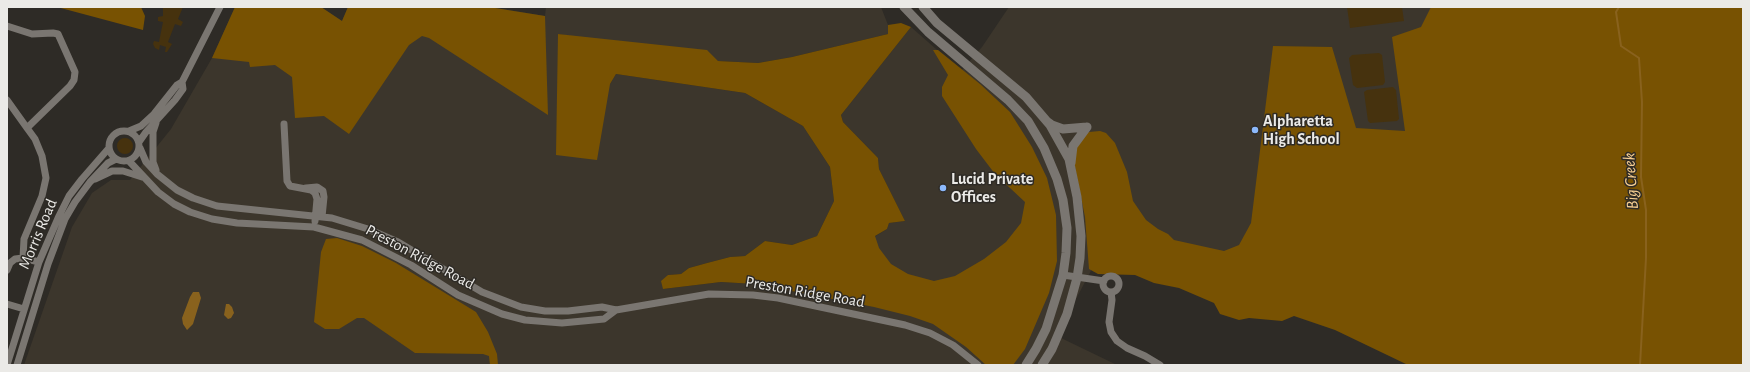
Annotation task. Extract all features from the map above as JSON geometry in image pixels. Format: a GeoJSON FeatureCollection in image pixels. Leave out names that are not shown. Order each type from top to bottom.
{"type":"FeatureCollection","features":[{"type":"Feature","properties":{"kind":"street"},"geometry":{"type":"LineString","coordinates":[[129,132],[141,126],[154,114],[182,82],[220,7]]}},
{"type":"Feature","properties":{"kind":"street"},"geometry":{"type":"LineString","coordinates":[[904,7],[928,32],[1008,100],[1028,121],[1039,138],[1057,179],[1063,200],[1067,228],[1063,275],[1046,329],[1026,365]]}},
{"type":"Feature","properties":{"kind":"street"},"geometry":{"type":"LineString","coordinates":[[923,7],[937,23],[1026,97],[1050,125],[1069,160],[1077,196],[1080,228],[1080,258],[1077,278],[1067,314],[1052,349],[1042,365]]}},
{"type":"Feature","properties":{"kind":"street"},"geometry":{"type":"LineString","coordinates":[[7,26],[32,34],[58,34],[75,72],[74,80],[70,86],[27,128]]}},
{"type":"Feature","properties":{"kind":"street"},"geometry":{"type":"LineString","coordinates":[[139,145],[133,134],[120,131],[110,140],[109,148],[110,153],[120,161],[129,161],[136,156],[139,145],[146,132],[183,89],[182,82]]}},
{"type":"Feature","properties":{"kind":"street"},"geometry":{"type":"LineString","coordinates":[[7,100],[35,140],[42,156],[46,178],[42,196],[24,239],[23,258]]}},
{"type":"Feature","properties":{"kind":"street"},"geometry":{"type":"LineString","coordinates":[[1044,118],[1052,126],[1058,128],[1087,127],[1073,146],[1070,158],[1071,167]]}},
{"type":"Feature","properties":{"kind":"street"},"geometry":{"type":"LineString","coordinates":[[157,121],[153,132],[153,162],[157,174]]}},
{"type":"Feature","properties":{"kind":"street"},"geometry":{"type":"LineString","coordinates":[[284,124],[287,181],[290,186],[296,188],[317,187],[322,189],[324,197],[319,217],[314,227]]}},
{"type":"Feature","properties":{"kind":"street","name":"Preston Ridge Road"},"geometry":{"type":"LineString","coordinates":[[139,145],[146,162],[157,174],[177,190],[193,198],[217,206],[332,218],[368,229],[398,242],[482,292],[506,302],[545,311],[568,311],[602,307],[616,310],[709,294],[732,293],[778,298],[905,325],[930,333],[953,345],[978,365]]}},
{"type":"Feature","properties":{"kind":"street","name":"Morris Road"},"geometry":{"type":"LineString","coordinates":[[7,365],[39,262],[59,216],[69,196],[109,148]]}},
{"type":"Feature","properties":{"kind":"street","name":"Morris Road"},"geometry":{"type":"LineString","coordinates":[[17,365],[56,238],[75,202],[90,182],[108,163],[116,159]]}},
{"type":"Feature","properties":{"kind":"street","name":"Preston Ridge Road"},"geometry":{"type":"LineString","coordinates":[[129,161],[158,192],[174,204],[190,212],[212,219],[237,223],[314,227],[362,240],[410,265],[458,295],[502,314],[538,322],[562,324],[604,319],[616,310]]}},
{"type":"Feature","properties":{"kind":"street"},"geometry":{"type":"LineString","coordinates":[[90,182],[112,171],[132,173],[144,178]]}},
{"type":"Feature","properties":{"kind":"street"},"geometry":{"type":"LineString","coordinates":[[7,270],[12,260],[23,258],[39,262]]}},
{"type":"Feature","properties":{"kind":"street"},"geometry":{"type":"LineString","coordinates":[[1063,275],[1104,281],[1110,276],[1118,278],[1120,284],[1118,289],[1111,292]]}},
{"type":"Feature","properties":{"kind":"street"},"geometry":{"type":"LineString","coordinates":[[1104,281],[1104,288],[1111,292]]}},
{"type":"Feature","properties":{"kind":"street"},"geometry":{"type":"LineString","coordinates":[[1111,292],[1112,300],[1109,322],[1111,332],[1117,341],[1126,348],[1145,356],[1160,365]]}},
{"type":"Feature","properties":{"kind":"street"},"geometry":{"type":"LineString","coordinates":[[7,304],[24,309]]}},
{"type":"Feature","properties":{"kind":"shaded area"},"geometry":{"type":"Polygon","coordinates":[[[57,7],[141,7],[145,16],[143,30],[57,7]]]}},
{"type":"Feature","properties":{"kind":"shaded area"},"geometry":{"type":"Polygon","coordinates":[[[163,7],[183,7],[178,19],[183,22],[181,26],[175,24],[168,42],[172,44],[167,52],[165,52],[166,47],[160,45],[159,50],[155,48],[153,44],[154,41],[159,42],[163,22],[158,21],[158,17],[163,16],[163,7]]]}},
{"type":"Feature","properties":{"kind":"shaded area"},"geometry":{"type":"Polygon","coordinates":[[[235,7],[321,7],[342,21],[348,7],[489,7],[545,16],[546,7],[881,7],[888,25],[888,34],[792,57],[758,63],[718,61],[558,34],[610,84],[616,74],[745,93],[803,126],[830,167],[834,201],[817,236],[792,245],[765,241],[745,256],[730,257],[689,268],[681,274],[668,275],[663,289],[721,282],[755,284],[846,302],[866,242],[887,229],[889,223],[905,221],[879,169],[878,158],[843,122],[841,115],[911,27],[961,71],[982,47],[1009,7],[1481,7],[1409,175],[1328,256],[1093,267],[1068,314],[1059,337],[1117,365],[24,365],[72,227],[92,193],[111,180],[130,180],[171,129],[212,58],[235,7]]]}},
{"type":"Feature","properties":{"kind":"shaded area"},"geometry":{"type":"Polygon","coordinates":[[[235,7],[321,7],[342,21],[348,7],[489,7],[545,16],[548,115],[429,38],[422,36],[409,45],[349,134],[324,116],[295,118],[292,77],[275,65],[250,67],[249,62],[212,58],[235,7]]]}},
{"type":"Feature","properties":{"kind":"shaded area"},"geometry":{"type":"Polygon","coordinates":[[[1347,7],[1402,7],[1404,21],[1350,28],[1347,7]]]}},
{"type":"Feature","properties":{"kind":"shaded area"},"geometry":{"type":"Polygon","coordinates":[[[1431,7],[1743,7],[1743,365],[1408,365],[1335,330],[1294,316],[1282,321],[1249,318],[1239,320],[1220,314],[1214,303],[1179,288],[1154,283],[1135,275],[1098,274],[1089,269],[1085,217],[1074,162],[1074,148],[1082,136],[1089,132],[1100,131],[1106,133],[1115,143],[1127,172],[1133,201],[1146,220],[1168,234],[1174,240],[1224,251],[1239,245],[1251,223],[1273,46],[1332,47],[1356,128],[1405,131],[1392,37],[1421,27],[1431,7]]]}},
{"type":"Feature","properties":{"kind":"shaded area"},"geometry":{"type":"Polygon","coordinates":[[[901,23],[911,27],[841,115],[843,122],[878,158],[879,169],[905,221],[889,223],[887,229],[875,236],[879,248],[891,264],[908,274],[934,281],[955,276],[984,259],[1006,242],[1021,223],[1025,202],[995,174],[976,149],[942,96],[942,87],[948,75],[933,50],[938,50],[980,84],[1010,112],[1032,147],[1047,178],[1056,215],[1057,261],[1049,293],[1025,349],[1013,365],[986,365],[966,347],[933,324],[910,316],[874,307],[755,284],[721,282],[663,289],[661,281],[668,275],[681,274],[689,268],[730,257],[745,256],[765,241],[792,245],[817,236],[834,201],[830,167],[803,126],[745,93],[616,74],[610,84],[597,160],[556,155],[558,34],[707,50],[718,61],[758,63],[792,57],[888,34],[888,25],[901,23]]]}},
{"type":"Feature","properties":{"kind":"shaded area"},"geometry":{"type":"Polygon","coordinates":[[[1379,53],[1382,55],[1385,82],[1383,85],[1357,88],[1353,85],[1349,58],[1352,55],[1379,53]]]}},
{"type":"Feature","properties":{"kind":"shaded area"},"geometry":{"type":"Polygon","coordinates":[[[1393,87],[1396,90],[1399,119],[1397,121],[1370,123],[1368,121],[1364,92],[1367,90],[1393,87]]]}},
{"type":"Feature","properties":{"kind":"shaded area"},"geometry":{"type":"Polygon","coordinates":[[[125,138],[131,140],[133,146],[131,152],[125,154],[119,152],[117,146],[119,140],[125,138]]]}},
{"type":"Feature","properties":{"kind":"shaded area"},"geometry":{"type":"Polygon","coordinates":[[[337,238],[362,246],[396,263],[476,312],[488,332],[497,354],[498,365],[490,365],[489,356],[483,354],[415,353],[364,318],[357,318],[339,329],[325,329],[314,322],[321,252],[326,239],[337,238]]]}},
{"type":"Feature","properties":{"kind":"shaded area"},"geometry":{"type":"Polygon","coordinates":[[[193,292],[199,292],[201,298],[193,324],[187,330],[183,324],[182,318],[193,292]]]}},
{"type":"Feature","properties":{"kind":"shaded area"},"geometry":{"type":"Polygon","coordinates":[[[226,304],[229,304],[232,307],[234,313],[231,318],[228,319],[224,315],[226,304]]]}},
{"type":"Feature","properties":{"kind":"waterway","name":"Big Creek"},"geometry":{"type":"LineString","coordinates":[[1619,7],[1616,12],[1621,46],[1639,58],[1642,102],[1641,177],[1646,210],[1646,258],[1640,365]]}},
{"type":"Feature","properties":{"kind":"place","name":"Alpharetta High School"},"geometry":{"type":"Point","coordinates":[1255,130]}},
{"type":"Feature","properties":{"kind":"place","name":"Lucid Private Offices"},"geometry":{"type":"Point","coordinates":[943,188]}}]}
